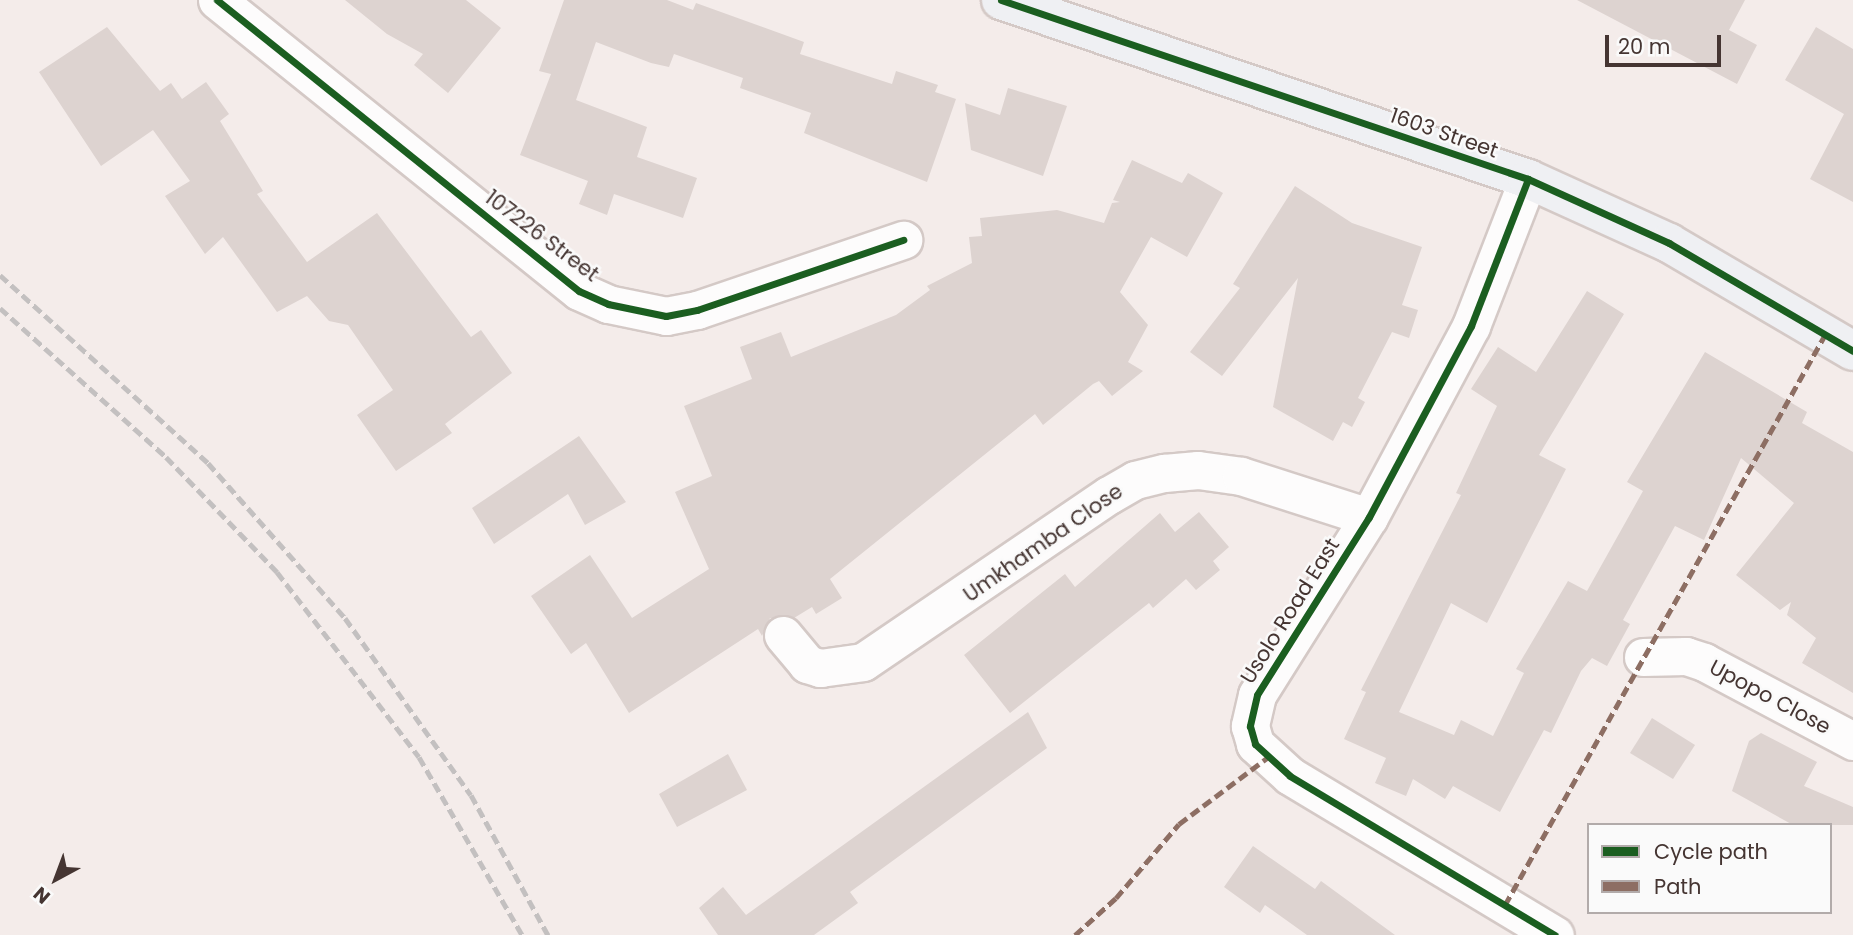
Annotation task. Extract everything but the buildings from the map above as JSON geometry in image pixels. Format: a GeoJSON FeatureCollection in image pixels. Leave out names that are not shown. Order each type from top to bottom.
{"type":"FeatureCollection","features":[{"type":"Feature","properties":{"kind":"street","name":"107226 Street"},"geometry":{"type":"LineString","coordinates":[[217,0],[579,290],[608,304],[666,316],[697,310],[903,240]]}},
{"type":"Feature","properties":{"kind":"street","name":"1603 Street"},"geometry":{"type":"LineString","coordinates":[[1001,0],[1528,179],[1669,243],[1853,351]]}},
{"type":"Feature","properties":{"kind":"street","name":"Usolo Road East"},"geometry":{"type":"LineString","coordinates":[[1528,179],[1471,326],[1369,517],[1257,695],[1250,726],[1255,744],[1290,776],[1555,935]]}},
{"type":"Feature","properties":{"kind":"street","name":"Umkhamba Close"},"geometry":{"type":"LineString","coordinates":[[783,635],[807,664],[820,668],[863,662],[1110,495],[1135,480],[1164,473],[1198,470],[1241,476],[1369,517]]}},
{"type":"Feature","properties":{"kind":"street","name":"Upopo Close"},"geometry":{"type":"LineString","coordinates":[[1643,657],[1704,662],[1853,741]]}},
{"type":"Feature","properties":{"kind":"railway"},"geometry":{"type":"LineString","coordinates":[[0,275],[208,463],[345,618],[471,795],[548,935]]}},
{"type":"Feature","properties":{"kind":"railway"},"geometry":{"type":"LineString","coordinates":[[0,308],[166,457],[277,572],[419,757],[522,935]]}},
{"type":"Feature","properties":{"kind":"marked path"},"geometry":{"type":"LineString","coordinates":[[1505,905],[1825,335]]}},
{"type":"Feature","properties":{"kind":"marked path"},"geometry":{"type":"LineString","coordinates":[[1075,935],[1116,898],[1179,824],[1267,758]]}},
{"type":"Feature","properties":{"kind":"cycle path"},"geometry":{"type":"LineString","coordinates":[[217,0],[579,291],[608,304],[666,316],[697,310],[903,240]]}},
{"type":"Feature","properties":{"kind":"cycle path"},"geometry":{"type":"LineString","coordinates":[[1001,0],[1528,179],[1669,243],[1853,351]]}},
{"type":"Feature","properties":{"kind":"cycle path"},"geometry":{"type":"LineString","coordinates":[[1528,179],[1471,326],[1369,517],[1257,695],[1250,726],[1255,744],[1290,776],[1555,935]]}}]}
